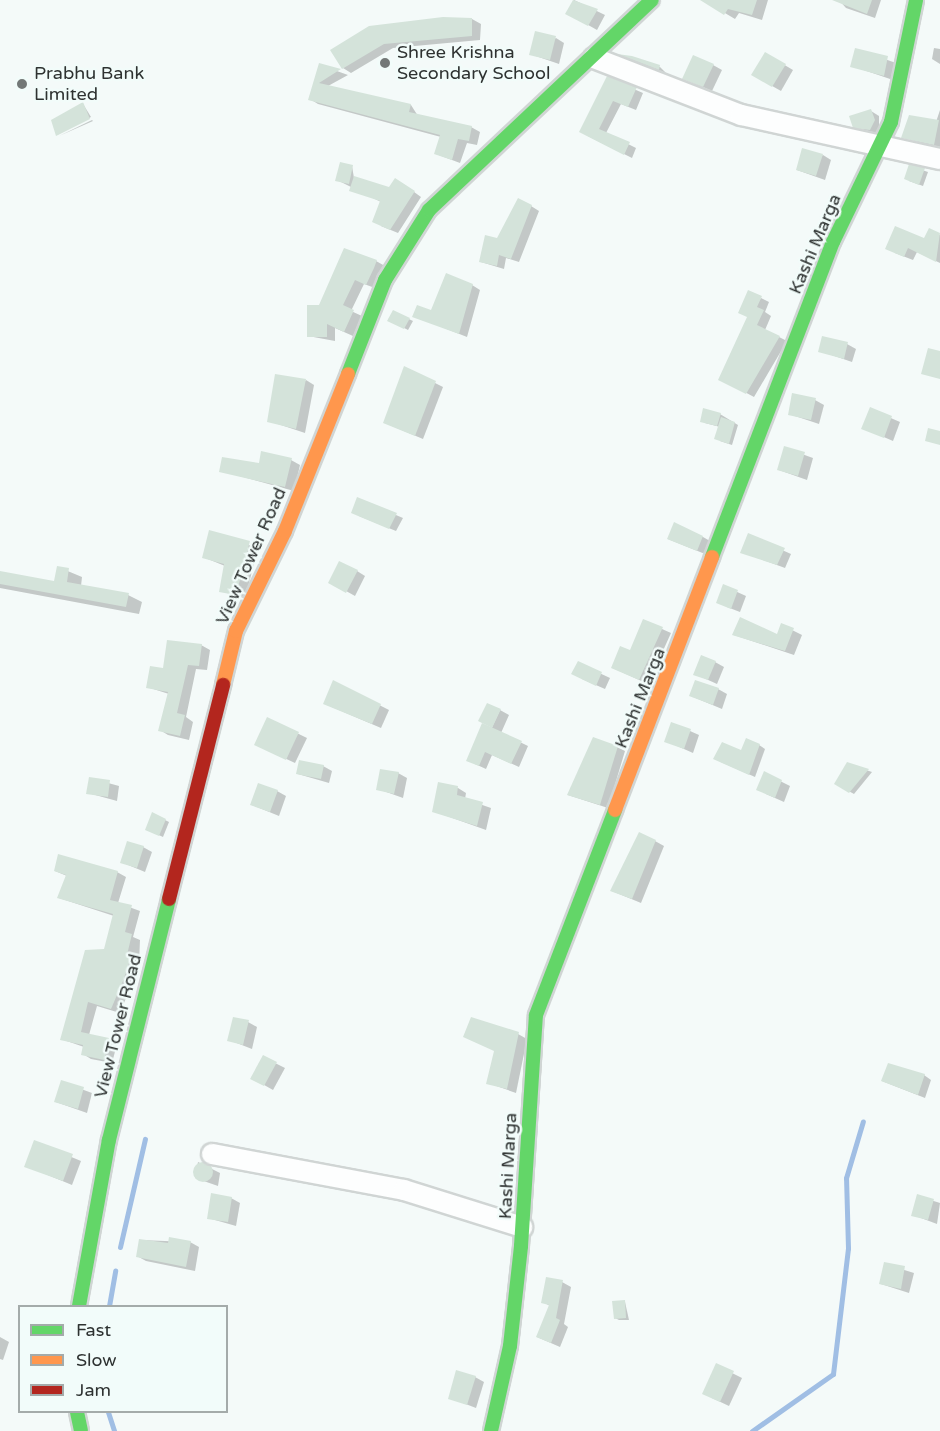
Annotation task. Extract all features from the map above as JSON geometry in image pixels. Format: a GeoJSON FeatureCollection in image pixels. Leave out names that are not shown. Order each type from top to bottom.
{"type":"FeatureCollection","features":[{"type":"Feature","properties":{"kind":"street","name":"View Tower Road"},"geometry":{"type":"LineString","coordinates":[[79,1305],[112,1129],[236,631],[285,531],[385,280],[429,210],[471,166],[594,58],[652,0]]}},
{"type":"Feature","properties":{"kind":"street","name":"Kashi Marga"},"geometry":{"type":"LineString","coordinates":[[491,1431],[510,1346],[522,1227],[536,1015],[833,243],[891,122],[916,0]]}},
{"type":"Feature","properties":{"kind":"street"},"geometry":{"type":"LineString","coordinates":[[594,58],[595,63],[741,115],[879,149],[940,159]]}},
{"type":"Feature","properties":{"kind":"street"},"geometry":{"type":"LineString","coordinates":[[212,1154],[404,1190],[522,1227]]}},
{"type":"Feature","properties":{"kind":"street"},"geometry":{"type":"LineString","coordinates":[[77,1413],[81,1431]]}},
{"type":"Feature","properties":{"kind":"building"},"geometry":{"type":"Polygon","coordinates":[[[573,0],[598,9],[588,26],[565,14],[573,0]]]}},
{"type":"Feature","properties":{"kind":"building"},"geometry":{"type":"Polygon","coordinates":[[[700,0],[757,0],[752,15],[728,9],[724,15],[700,0]]]}},
{"type":"Feature","properties":{"kind":"building"},"geometry":{"type":"Polygon","coordinates":[[[832,0],[872,0],[867,14],[832,0]]]}},
{"type":"Feature","properties":{"kind":"building"},"geometry":{"type":"Polygon","coordinates":[[[443,17],[472,18],[472,36],[384,44],[342,69],[330,50],[369,26],[443,17]]]}},
{"type":"Feature","properties":{"kind":"building"},"geometry":{"type":"Polygon","coordinates":[[[535,31],[556,36],[550,60],[529,55],[535,31]]]}},
{"type":"Feature","properties":{"kind":"building"},"geometry":{"type":"Polygon","coordinates":[[[855,48],[888,56],[884,76],[850,67],[855,48]]]}},
{"type":"Feature","properties":{"kind":"building"},"geometry":{"type":"Polygon","coordinates":[[[765,52],[786,64],[772,87],[751,75],[765,52]]]}},
{"type":"Feature","properties":{"kind":"building"},"geometry":{"type":"Polygon","coordinates":[[[617,54],[660,65],[659,70],[617,54]]]}},
{"type":"Feature","properties":{"kind":"building"},"geometry":{"type":"Polygon","coordinates":[[[693,55],[714,64],[703,87],[682,79],[693,55]]]}},
{"type":"Feature","properties":{"kind":"building"},"geometry":{"type":"Polygon","coordinates":[[[319,63],[341,69],[319,83],[411,104],[409,112],[472,126],[469,141],[458,139],[452,160],[434,154],[440,135],[308,100],[319,63]]]}},
{"type":"Feature","properties":{"kind":"building"},"geometry":{"type":"Polygon","coordinates":[[[607,76],[637,87],[628,107],[613,101],[599,129],[630,142],[624,155],[579,132],[607,76]]]}},
{"type":"Feature","properties":{"kind":"building"},"geometry":{"type":"Polygon","coordinates":[[[83,102],[90,119],[56,136],[51,120],[83,102]]]}},
{"type":"Feature","properties":{"kind":"building"},"geometry":{"type":"Polygon","coordinates":[[[871,109],[875,120],[870,130],[853,128],[849,116],[871,109]]]}},
{"type":"Feature","properties":{"kind":"building"},"geometry":{"type":"Polygon","coordinates":[[[909,115],[939,120],[934,145],[901,138],[909,115]]]}},
{"type":"Feature","properties":{"kind":"building"},"geometry":{"type":"Polygon","coordinates":[[[802,148],[823,154],[816,176],[796,170],[802,148]]]}},
{"type":"Feature","properties":{"kind":"building"},"geometry":{"type":"Polygon","coordinates":[[[340,162],[353,165],[349,184],[335,181],[340,162]]]}},
{"type":"Feature","properties":{"kind":"building"},"geometry":{"type":"Polygon","coordinates":[[[909,164],[925,168],[919,185],[904,179],[909,164]]]}},
{"type":"Feature","properties":{"kind":"building"},"geometry":{"type":"Polygon","coordinates":[[[354,176],[389,187],[395,178],[415,191],[390,230],[372,222],[380,201],[349,191],[354,176]]]}},
{"type":"Feature","properties":{"kind":"building"},"geometry":{"type":"Polygon","coordinates":[[[518,198],[532,205],[511,259],[499,255],[497,266],[479,262],[485,235],[497,238],[518,198]]]}},
{"type":"Feature","properties":{"kind":"building"},"geometry":{"type":"Polygon","coordinates":[[[895,226],[924,238],[929,228],[940,233],[936,262],[908,248],[904,257],[885,249],[895,226]]]}},
{"type":"Feature","properties":{"kind":"building"},"geometry":{"type":"Polygon","coordinates":[[[344,248],[377,260],[374,268],[366,285],[355,280],[343,305],[354,310],[344,332],[327,324],[327,337],[307,337],[307,305],[319,305],[344,248]]]}},
{"type":"Feature","properties":{"kind":"building"},"geometry":{"type":"Polygon","coordinates":[[[446,273],[473,284],[459,334],[412,317],[417,305],[431,310],[446,273]]]}},
{"type":"Feature","properties":{"kind":"building"},"geometry":{"type":"Polygon","coordinates":[[[748,290],[762,296],[757,307],[764,310],[757,325],[780,336],[746,394],[718,380],[747,317],[738,313],[748,290]]]}},
{"type":"Feature","properties":{"kind":"building"},"geometry":{"type":"Polygon","coordinates":[[[393,310],[410,318],[404,329],[387,321],[393,310]]]}},
{"type":"Feature","properties":{"kind":"building"},"geometry":{"type":"Polygon","coordinates":[[[822,336],[848,342],[844,359],[818,352],[822,336]]]}},
{"type":"Feature","properties":{"kind":"building"},"geometry":{"type":"Polygon","coordinates":[[[928,348],[940,351],[940,379],[921,374],[928,348]]]}},
{"type":"Feature","properties":{"kind":"building"},"geometry":{"type":"Polygon","coordinates":[[[404,366],[436,381],[415,436],[383,423],[404,366]]]}},
{"type":"Feature","properties":{"kind":"building"},"geometry":{"type":"Polygon","coordinates":[[[275,374],[306,379],[296,429],[267,422],[275,374]]]}},
{"type":"Feature","properties":{"kind":"building"},"geometry":{"type":"Polygon","coordinates":[[[792,393],[816,398],[811,420],[788,415],[792,393]]]}},
{"type":"Feature","properties":{"kind":"building"},"geometry":{"type":"Polygon","coordinates":[[[870,407],[892,416],[884,438],[861,429],[870,407]]]}},
{"type":"Feature","properties":{"kind":"building"},"geometry":{"type":"Polygon","coordinates":[[[703,408],[721,413],[717,426],[700,422],[703,408]]]}},
{"type":"Feature","properties":{"kind":"building"},"geometry":{"type":"Polygon","coordinates":[[[721,417],[735,422],[729,444],[714,439],[721,417]]]}},
{"type":"Feature","properties":{"kind":"building"},"geometry":{"type":"Polygon","coordinates":[[[928,428],[940,431],[940,445],[925,441],[928,428]]]}},
{"type":"Feature","properties":{"kind":"building"},"geometry":{"type":"Polygon","coordinates":[[[784,446],[805,452],[798,476],[777,470],[784,446]]]}},
{"type":"Feature","properties":{"kind":"building"},"geometry":{"type":"Polygon","coordinates":[[[261,451],[292,458],[285,487],[219,472],[222,457],[259,463],[261,451]]]}},
{"type":"Feature","properties":{"kind":"building"},"geometry":{"type":"Polygon","coordinates":[[[357,497],[397,513],[389,529],[351,513],[357,497]]]}},
{"type":"Feature","properties":{"kind":"building"},"geometry":{"type":"Polygon","coordinates":[[[674,522],[703,536],[697,551],[667,539],[674,522]]]}},
{"type":"Feature","properties":{"kind":"building"},"geometry":{"type":"Polygon","coordinates":[[[209,530],[250,541],[236,595],[219,592],[224,564],[202,558],[209,530]]]}},
{"type":"Feature","properties":{"kind":"building"},"geometry":{"type":"Polygon","coordinates":[[[748,533],[785,548],[777,565],[740,553],[748,533]]]}},
{"type":"Feature","properties":{"kind":"building"},"geometry":{"type":"Polygon","coordinates":[[[339,561],[358,570],[346,593],[328,583],[339,561]]]}},
{"type":"Feature","properties":{"kind":"building"},"geometry":{"type":"Polygon","coordinates":[[[57,566],[69,568],[67,582],[129,593],[126,607],[0,584],[0,571],[54,581],[57,566]]]}},
{"type":"Feature","properties":{"kind":"building"},"geometry":{"type":"Polygon","coordinates":[[[723,584],[738,590],[731,609],[716,603],[723,584]]]}},
{"type":"Feature","properties":{"kind":"building"},"geometry":{"type":"Polygon","coordinates":[[[740,617],[777,634],[781,623],[794,628],[785,651],[732,635],[740,617]]]}},
{"type":"Feature","properties":{"kind":"building"},"geometry":{"type":"Polygon","coordinates":[[[643,619],[663,627],[639,680],[611,668],[620,646],[630,650],[643,619]]]}},
{"type":"Feature","properties":{"kind":"building"},"geometry":{"type":"Polygon","coordinates":[[[167,640],[202,644],[199,666],[188,665],[177,713],[185,715],[180,736],[158,731],[168,692],[146,688],[150,666],[163,668],[167,640]]]}},
{"type":"Feature","properties":{"kind":"building"},"geometry":{"type":"Polygon","coordinates":[[[701,655],[716,661],[708,680],[693,675],[701,655]]]}},
{"type":"Feature","properties":{"kind":"building"},"geometry":{"type":"Polygon","coordinates":[[[578,661],[602,672],[596,686],[571,674],[578,661]]]}},
{"type":"Feature","properties":{"kind":"building"},"geometry":{"type":"Polygon","coordinates":[[[333,680],[381,704],[372,724],[323,704],[333,680]]]}},
{"type":"Feature","properties":{"kind":"building"},"geometry":{"type":"Polygon","coordinates":[[[695,680],[719,688],[713,705],[689,696],[695,680]]]}},
{"type":"Feature","properties":{"kind":"building"},"geometry":{"type":"Polygon","coordinates":[[[487,703],[501,709],[492,728],[478,721],[487,703]]]}},
{"type":"Feature","properties":{"kind":"building"},"geometry":{"type":"Polygon","coordinates":[[[267,717],[299,732],[286,760],[254,745],[267,717]]]}},
{"type":"Feature","properties":{"kind":"building"},"geometry":{"type":"Polygon","coordinates":[[[671,722],[691,729],[684,749],[664,742],[671,722]]]}},
{"type":"Feature","properties":{"kind":"building"},"geometry":{"type":"Polygon","coordinates":[[[482,723],[522,741],[511,764],[485,752],[479,766],[466,761],[482,723]]]}},
{"type":"Feature","properties":{"kind":"building"},"geometry":{"type":"Polygon","coordinates":[[[593,737],[618,746],[600,805],[567,795],[593,737]]]}},
{"type":"Feature","properties":{"kind":"building"},"geometry":{"type":"Polygon","coordinates":[[[746,738],[760,744],[749,775],[713,759],[722,742],[741,750],[746,738]]]}},
{"type":"Feature","properties":{"kind":"building"},"geometry":{"type":"Polygon","coordinates":[[[299,760],[324,765],[321,779],[296,774],[299,760]]]}},
{"type":"Feature","properties":{"kind":"building"},"geometry":{"type":"Polygon","coordinates":[[[847,762],[869,769],[849,793],[834,784],[847,762]]]}},
{"type":"Feature","properties":{"kind":"building"},"geometry":{"type":"Polygon","coordinates":[[[380,769],[399,772],[394,794],[376,790],[380,769]]]}},
{"type":"Feature","properties":{"kind":"building"},"geometry":{"type":"Polygon","coordinates":[[[764,771],[782,780],[775,798],[756,790],[764,771]]]}},
{"type":"Feature","properties":{"kind":"building"},"geometry":{"type":"Polygon","coordinates":[[[89,777],[110,780],[108,797],[86,794],[89,777]]]}},
{"type":"Feature","properties":{"kind":"building"},"geometry":{"type":"Polygon","coordinates":[[[438,782],[458,786],[457,795],[483,802],[477,826],[432,812],[438,782]]]}},
{"type":"Feature","properties":{"kind":"building"},"geometry":{"type":"Polygon","coordinates":[[[258,783],[278,790],[270,812],[250,805],[258,783]]]}},
{"type":"Feature","properties":{"kind":"building"},"geometry":{"type":"Polygon","coordinates":[[[152,812],[166,819],[159,836],[145,830],[152,812]]]}},
{"type":"Feature","properties":{"kind":"building"},"geometry":{"type":"Polygon","coordinates":[[[639,832],[656,840],[632,899],[610,891],[639,832]]]}},
{"type":"Feature","properties":{"kind":"building"},"geometry":{"type":"Polygon","coordinates":[[[127,841],[144,846],[137,868],[120,863],[127,841]]]}},
{"type":"Feature","properties":{"kind":"building"},"geometry":{"type":"Polygon","coordinates":[[[58,854],[118,871],[110,900],[132,905],[125,932],[132,934],[127,955],[131,957],[123,981],[111,1009],[88,1002],[81,1032],[109,1038],[104,1060],[81,1055],[83,1045],[60,1040],[85,950],[104,949],[113,914],[57,898],[66,875],[54,871],[58,854]]]}},
{"type":"Feature","properties":{"kind":"building"},"geometry":{"type":"Polygon","coordinates":[[[233,1017],[249,1020],[243,1045],[227,1041],[233,1017]]]}},
{"type":"Feature","properties":{"kind":"building"},"geometry":{"type":"Polygon","coordinates":[[[471,1017],[519,1032],[507,1089],[486,1084],[494,1051],[463,1037],[471,1017]]]}},
{"type":"Feature","properties":{"kind":"building"},"geometry":{"type":"Polygon","coordinates":[[[263,1055],[277,1062],[264,1086],[250,1079],[263,1055]]]}},
{"type":"Feature","properties":{"kind":"building"},"geometry":{"type":"Polygon","coordinates":[[[888,1063],[925,1074],[918,1095],[881,1081],[888,1063]]]}},
{"type":"Feature","properties":{"kind":"building"},"geometry":{"type":"Polygon","coordinates":[[[61,1080],[84,1087],[78,1109],[54,1102],[61,1080]]]}},
{"type":"Feature","properties":{"kind":"building"},"geometry":{"type":"Polygon","coordinates":[[[34,1140],[73,1154],[63,1181],[24,1167],[34,1140]]]}},
{"type":"Feature","properties":{"kind":"building"},"geometry":{"type":"Polygon","coordinates":[[[203,1162],[210,1165],[213,1172],[210,1179],[203,1182],[196,1179],[193,1172],[196,1165],[203,1162]]]}},
{"type":"Feature","properties":{"kind":"building"},"geometry":{"type":"Polygon","coordinates":[[[211,1193],[232,1197],[228,1222],[207,1219],[211,1193]]]}},
{"type":"Feature","properties":{"kind":"building"},"geometry":{"type":"Polygon","coordinates":[[[917,1194],[934,1199],[928,1220],[911,1216],[917,1194]]]}},
{"type":"Feature","properties":{"kind":"building"},"geometry":{"type":"Polygon","coordinates":[[[169,1237],[191,1241],[186,1267],[136,1257],[139,1239],[168,1243],[169,1237]]]}},
{"type":"Feature","properties":{"kind":"building"},"geometry":{"type":"Polygon","coordinates":[[[884,1262],[905,1266],[901,1289],[879,1284],[884,1262]]]}},
{"type":"Feature","properties":{"kind":"building"},"geometry":{"type":"Polygon","coordinates":[[[546,1277],[563,1280],[556,1318],[560,1320],[551,1343],[536,1337],[549,1305],[541,1303],[546,1277]]]}},
{"type":"Feature","properties":{"kind":"building"},"geometry":{"type":"Polygon","coordinates":[[[625,1300],[626,1318],[614,1319],[612,1301],[625,1300]]]}},
{"type":"Feature","properties":{"kind":"building"},"geometry":{"type":"Polygon","coordinates":[[[716,1363],[734,1371],[720,1402],[702,1394],[716,1363]]]}},
{"type":"Feature","properties":{"kind":"building"},"geometry":{"type":"Polygon","coordinates":[[[456,1370],[476,1376],[467,1405],[448,1399],[456,1370]]]}},
{"type":"Feature","properties":{"kind":"waterway"},"geometry":{"type":"LineString","coordinates":[[752,1431],[833,1374],[848,1248],[846,1178],[863,1121]]}},
{"type":"Feature","properties":{"kind":"waterway"},"geometry":{"type":"LineString","coordinates":[[120,1247],[145,1139]]}},
{"type":"Feature","properties":{"kind":"waterway"},"geometry":{"type":"LineString","coordinates":[[109,1305],[115,1271]]}},
{"type":"Feature","properties":{"kind":"waterway"},"geometry":{"type":"LineString","coordinates":[[108,1413],[114,1431]]}},
{"type":"Feature","properties":{"kind":"traffic: fast"},"geometry":{"type":"LineString","coordinates":[[348,374],[385,280],[429,210],[652,0]]}},
{"type":"Feature","properties":{"kind":"traffic: fast"},"geometry":{"type":"LineString","coordinates":[[712,557],[833,242],[891,122],[916,0]]}},
{"type":"Feature","properties":{"kind":"traffic: fast"},"geometry":{"type":"LineString","coordinates":[[491,1431],[510,1346],[521,1246],[536,1015],[615,810]]}},
{"type":"Feature","properties":{"kind":"traffic: fast"},"geometry":{"type":"LineString","coordinates":[[79,1305],[109,1140],[169,899]]}},
{"type":"Feature","properties":{"kind":"traffic: fast"},"geometry":{"type":"LineString","coordinates":[[77,1413],[81,1431]]}},
{"type":"Feature","properties":{"kind":"traffic: slow"},"geometry":{"type":"LineString","coordinates":[[223,685],[236,631],[285,531],[348,374]]}},
{"type":"Feature","properties":{"kind":"traffic: slow"},"geometry":{"type":"LineString","coordinates":[[615,810],[712,557]]}},
{"type":"Feature","properties":{"kind":"traffic: jam"},"geometry":{"type":"LineString","coordinates":[[169,899],[223,685]]}},
{"type":"Feature","properties":{"kind":"place","name":"Shree Krishna Secondary School"},"geometry":{"type":"Point","coordinates":[385,63]}},
{"type":"Feature","properties":{"kind":"place","name":"Prabhu Bank Limited"},"geometry":{"type":"Point","coordinates":[22,84]}}]}
